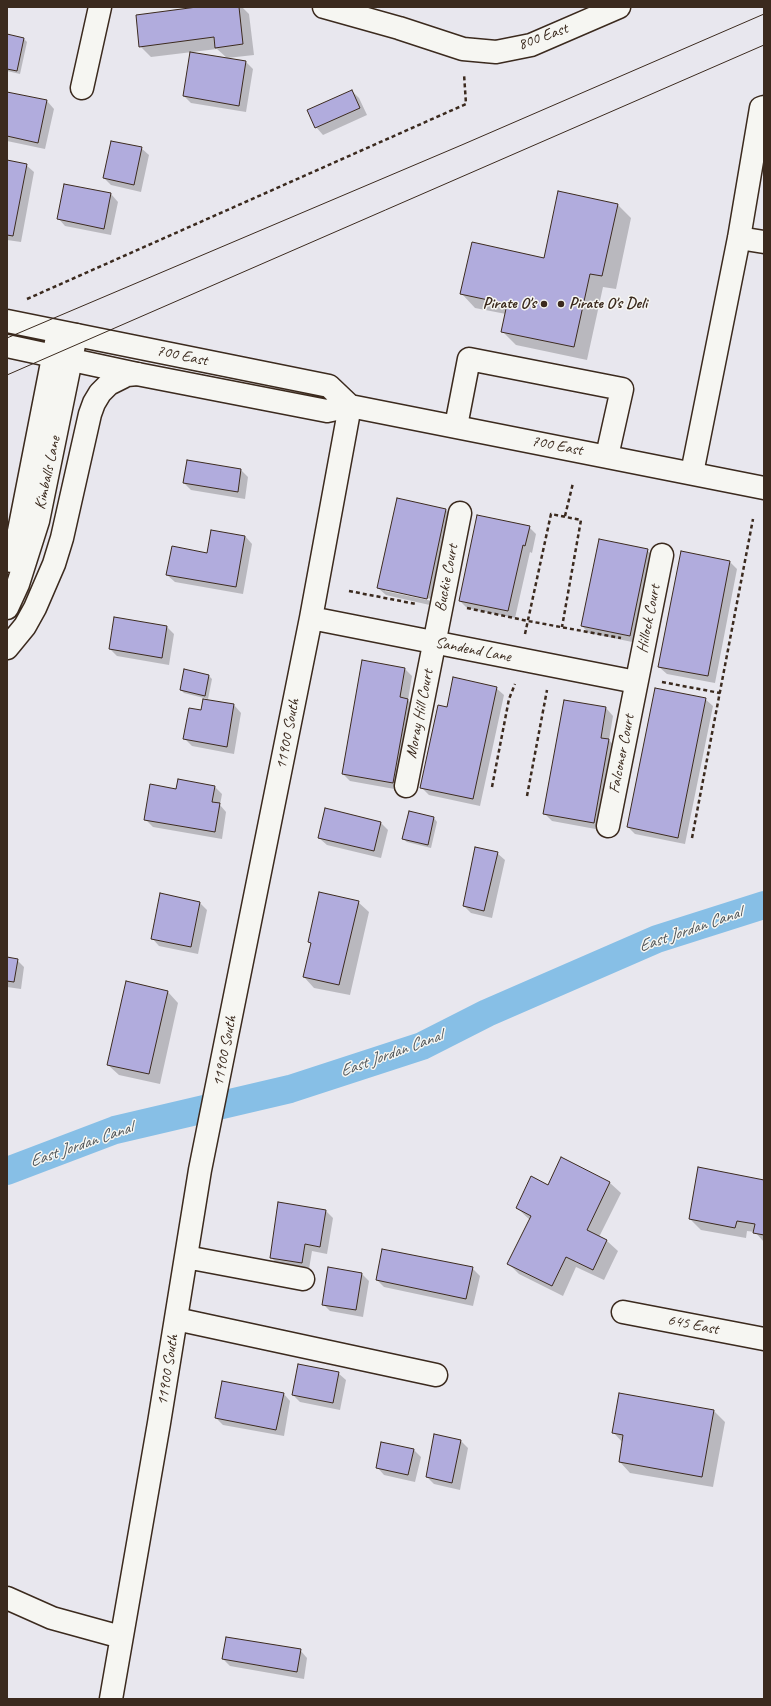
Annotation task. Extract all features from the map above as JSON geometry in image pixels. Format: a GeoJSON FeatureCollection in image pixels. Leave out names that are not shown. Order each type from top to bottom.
{"type":"FeatureCollection","features":[{"type":"Feature","properties":{"kind":"street"},"geometry":{"type":"LineString","coordinates":[[82,88],[100,7]]}},
{"type":"Feature","properties":{"kind":"street","name":"800 East"},"geometry":{"type":"LineString","coordinates":[[324,7],[399,28],[463,49],[496,52],[530,45],[619,7]]}},
{"type":"Feature","properties":{"kind":"street"},"geometry":{"type":"LineString","coordinates":[[692,474],[739,238],[761,108],[764,107]]}},
{"type":"Feature","properties":{"kind":"street"},"geometry":{"type":"LineString","coordinates":[[739,238],[764,242]]}},
{"type":"Feature","properties":{"kind":"street","name":"700 East"},"geometry":{"type":"LineString","coordinates":[[7,321],[328,386],[350,406]]}},
{"type":"Feature","properties":{"kind":"street","name":"Kimballs Lane"},"geometry":{"type":"LineString","coordinates":[[7,576],[67,334]]}},
{"type":"Feature","properties":{"kind":"street","name":"700 East"},"geometry":{"type":"LineString","coordinates":[[7,346],[137,374],[326,411],[350,406],[764,488]]}},
{"type":"Feature","properties":{"kind":"street","name":"Kimballs Lane"},"geometry":{"type":"LineString","coordinates":[[7,608],[18,584],[38,521],[62,358]]}},
{"type":"Feature","properties":{"kind":"street"},"geometry":{"type":"LineString","coordinates":[[456,426],[469,359],[622,389],[607,456]]}},
{"type":"Feature","properties":{"kind":"street"},"geometry":{"type":"LineString","coordinates":[[7,648],[25,626],[36,608],[54,564],[62,538],[90,414],[94,403],[100,393],[109,384],[127,375],[137,374]]}},
{"type":"Feature","properties":{"kind":"street","name":"11900 South"},"geometry":{"type":"LineString","coordinates":[[111,1699],[159,1423],[200,1170],[209,1135],[311,618],[350,406]]}},
{"type":"Feature","properties":{"kind":"street","name":"Buckie Court"},"geometry":{"type":"LineString","coordinates":[[434,642],[460,513]]}},
{"type":"Feature","properties":{"kind":"street","name":"Hillock Court"},"geometry":{"type":"LineString","coordinates":[[646,681],[662,555]]}},
{"type":"Feature","properties":{"kind":"street","name":"Sandend Lane"},"geometry":{"type":"LineString","coordinates":[[311,618],[646,681]]}},
{"type":"Feature","properties":{"kind":"street","name":"Moray Hill Court"},"geometry":{"type":"LineString","coordinates":[[406,786],[434,642]]}},
{"type":"Feature","properties":{"kind":"street","name":"Falconer Court"},"geometry":{"type":"LineString","coordinates":[[608,826],[646,681]]}},
{"type":"Feature","properties":{"kind":"street"},"geometry":{"type":"LineString","coordinates":[[186,1258],[302,1279]]}},
{"type":"Feature","properties":{"kind":"street","name":"645 East"},"geometry":{"type":"LineString","coordinates":[[623,1312],[764,1339]]}},
{"type":"Feature","properties":{"kind":"street"},"geometry":{"type":"LineString","coordinates":[[176,1319],[436,1375]]}},
{"type":"Feature","properties":{"kind":"street"},"geometry":{"type":"LineString","coordinates":[[7,1598],[52,1618],[121,1636]]}},
{"type":"Feature","properties":{"kind":"path"},"geometry":{"type":"LineString","coordinates":[[21,302],[466,104],[463,49]]}},
{"type":"Feature","properties":{"kind":"path"},"geometry":{"type":"LineString","coordinates":[[565,516],[573,483]]}},
{"type":"Feature","properties":{"kind":"path"},"geometry":{"type":"LineString","coordinates":[[528,621],[551,514],[565,516],[581,520],[562,627]]}},
{"type":"Feature","properties":{"kind":"path"},"geometry":{"type":"LineString","coordinates":[[692,838],[753,519]]}},
{"type":"Feature","properties":{"kind":"path"},"geometry":{"type":"LineString","coordinates":[[349,591],[423,606]]}},
{"type":"Feature","properties":{"kind":"path"},"geometry":{"type":"LineString","coordinates":[[461,606],[528,621],[627,639]]}},
{"type":"Feature","properties":{"kind":"path"},"geometry":{"type":"LineString","coordinates":[[492,787],[509,699],[517,678]]}},
{"type":"Feature","properties":{"kind":"path"},"geometry":{"type":"LineString","coordinates":[[646,681],[720,693]]}},
{"type":"Feature","properties":{"kind":"path"},"geometry":{"type":"LineString","coordinates":[[526,796],[549,683]]}},
{"type":"Feature","properties":{"kind":"building"},"geometry":{"type":"Polygon","coordinates":[[[197,7],[239,7],[243,44],[215,48],[214,37],[139,47],[136,15],[197,7]]]}},
{"type":"Feature","properties":{"kind":"building"},"geometry":{"type":"Polygon","coordinates":[[[7,34],[24,38],[17,71],[7,69],[7,34]]]}},
{"type":"Feature","properties":{"kind":"building"},"geometry":{"type":"Polygon","coordinates":[[[190,52],[246,61],[239,106],[183,96],[190,52]]]}},
{"type":"Feature","properties":{"kind":"building"},"geometry":{"type":"Polygon","coordinates":[[[352,90],[360,108],[315,128],[307,110],[352,90]]]}},
{"type":"Feature","properties":{"kind":"building"},"geometry":{"type":"Polygon","coordinates":[[[7,92],[47,100],[38,143],[7,136],[7,92]]]}},
{"type":"Feature","properties":{"kind":"building"},"geometry":{"type":"Polygon","coordinates":[[[111,141],[142,147],[134,185],[103,178],[111,141]]]}},
{"type":"Feature","properties":{"kind":"building"},"geometry":{"type":"Polygon","coordinates":[[[7,160],[27,164],[13,236],[7,235],[7,160]]]}},
{"type":"Feature","properties":{"kind":"building"},"geometry":{"type":"Polygon","coordinates":[[[64,184],[111,193],[104,229],[57,219],[64,184]]]}},
{"type":"Feature","properties":{"kind":"building"},"geometry":{"type":"Polygon","coordinates":[[[558,191],[618,204],[602,276],[590,274],[574,347],[501,332],[507,304],[460,294],[472,242],[544,258],[558,191]]]}},
{"type":"Feature","properties":{"kind":"building"},"geometry":{"type":"Polygon","coordinates":[[[187,460],[241,469],[238,492],[183,483],[187,460]]]}},
{"type":"Feature","properties":{"kind":"building"},"geometry":{"type":"Polygon","coordinates":[[[397,498],[446,509],[427,599],[377,588],[397,498]]]}},
{"type":"Feature","properties":{"kind":"building"},"geometry":{"type":"Polygon","coordinates":[[[477,515],[530,526],[525,546],[523,545],[508,611],[459,601],[477,515]]]}},
{"type":"Feature","properties":{"kind":"building"},"geometry":{"type":"Polygon","coordinates":[[[211,530],[245,536],[236,587],[166,575],[172,546],[207,553],[211,530]]]}},
{"type":"Feature","properties":{"kind":"building"},"geometry":{"type":"Polygon","coordinates":[[[599,539],[648,549],[630,636],[581,626],[599,539]]]}},
{"type":"Feature","properties":{"kind":"building"},"geometry":{"type":"Polygon","coordinates":[[[681,551],[730,561],[708,676],[658,667],[681,551]]]}},
{"type":"Feature","properties":{"kind":"building"},"geometry":{"type":"Polygon","coordinates":[[[114,617],[167,626],[162,658],[109,649],[114,617]]]}},
{"type":"Feature","properties":{"kind":"building"},"geometry":{"type":"Polygon","coordinates":[[[362,660],[405,668],[400,697],[408,699],[393,783],[342,774],[362,660]]]}},
{"type":"Feature","properties":{"kind":"building"},"geometry":{"type":"Polygon","coordinates":[[[184,669],[209,675],[205,696],[180,690],[184,669]]]}},
{"type":"Feature","properties":{"kind":"building"},"geometry":{"type":"Polygon","coordinates":[[[453,677],[497,687],[473,799],[420,788],[438,705],[447,707],[453,677]]]}},
{"type":"Feature","properties":{"kind":"building"},"geometry":{"type":"Polygon","coordinates":[[[655,688],[706,698],[678,838],[627,827],[655,688]]]}},
{"type":"Feature","properties":{"kind":"building"},"geometry":{"type":"Polygon","coordinates":[[[203,699],[234,704],[227,747],[183,739],[189,708],[201,710],[203,699]]]}},
{"type":"Feature","properties":{"kind":"building"},"geometry":{"type":"Polygon","coordinates":[[[564,700],[606,707],[601,738],[609,739],[594,823],[543,814],[564,700]]]}},
{"type":"Feature","properties":{"kind":"building"},"geometry":{"type":"Polygon","coordinates":[[[178,779],[215,786],[212,802],[220,803],[215,832],[144,820],[150,784],[176,789],[178,779]]]}},
{"type":"Feature","properties":{"kind":"building"},"geometry":{"type":"Polygon","coordinates":[[[325,808],[381,822],[374,851],[318,838],[325,808]]]}},
{"type":"Feature","properties":{"kind":"building"},"geometry":{"type":"Polygon","coordinates":[[[409,811],[434,817],[428,845],[402,839],[409,811]]]}},
{"type":"Feature","properties":{"kind":"building"},"geometry":{"type":"Polygon","coordinates":[[[475,847],[498,852],[484,911],[463,906],[475,847]]]}},
{"type":"Feature","properties":{"kind":"building"},"geometry":{"type":"Polygon","coordinates":[[[319,892],[359,901],[339,985],[303,977],[311,943],[308,942],[319,892]]]}},
{"type":"Feature","properties":{"kind":"building"},"geometry":{"type":"Polygon","coordinates":[[[160,893],[200,902],[191,947],[151,939],[160,893]]]}},
{"type":"Feature","properties":{"kind":"building"},"geometry":{"type":"Polygon","coordinates":[[[7,957],[18,959],[14,982],[7,981],[7,957]]]}},
{"type":"Feature","properties":{"kind":"building"},"geometry":{"type":"Polygon","coordinates":[[[126,981],[168,991],[149,1074],[107,1065],[126,981]]]}},
{"type":"Feature","properties":{"kind":"building"},"geometry":{"type":"Polygon","coordinates":[[[561,1157],[610,1182],[587,1230],[607,1240],[593,1270],[566,1257],[552,1286],[507,1264],[531,1216],[516,1208],[531,1176],[548,1185],[561,1157]]]}},
{"type":"Feature","properties":{"kind":"building"},"geometry":{"type":"Polygon","coordinates":[[[698,1167],[764,1180],[764,1235],[753,1233],[755,1224],[737,1221],[735,1228],[689,1219],[698,1167]]]}},
{"type":"Feature","properties":{"kind":"building"},"geometry":{"type":"Polygon","coordinates":[[[278,1202],[326,1210],[320,1247],[305,1244],[302,1263],[270,1258],[278,1202]]]}},
{"type":"Feature","properties":{"kind":"building"},"geometry":{"type":"Polygon","coordinates":[[[382,1249],[473,1267],[466,1299],[376,1280],[382,1249]]]}},
{"type":"Feature","properties":{"kind":"building"},"geometry":{"type":"Polygon","coordinates":[[[328,1267],[362,1273],[356,1310],[322,1305],[328,1267]]]}},
{"type":"Feature","properties":{"kind":"building"},"geometry":{"type":"Polygon","coordinates":[[[298,1364],[339,1372],[333,1403],[292,1395],[298,1364]]]}},
{"type":"Feature","properties":{"kind":"building"},"geometry":{"type":"Polygon","coordinates":[[[222,1381],[284,1393],[276,1430],[215,1418],[222,1381]]]}},
{"type":"Feature","properties":{"kind":"building"},"geometry":{"type":"Polygon","coordinates":[[[619,1393],[714,1410],[702,1477],[619,1462],[623,1435],[612,1433],[619,1393]]]}},
{"type":"Feature","properties":{"kind":"building"},"geometry":{"type":"Polygon","coordinates":[[[434,1434],[461,1440],[452,1483],[426,1477],[434,1434]]]}},
{"type":"Feature","properties":{"kind":"building"},"geometry":{"type":"Polygon","coordinates":[[[381,1442],[414,1449],[408,1475],[376,1468],[381,1442]]]}},
{"type":"Feature","properties":{"kind":"building"},"geometry":{"type":"Polygon","coordinates":[[[226,1637],[301,1649],[297,1672],[222,1659],[226,1637]]]}},
{"type":"Feature","properties":{"kind":"waterway","name":"East Jordan Canal"},"geometry":{"type":"LineString","coordinates":[[7,1171],[115,1130],[290,1089],[422,1046],[487,1013],[657,939],[764,905]]}},
{"type":"Feature","properties":{"kind":"tram line"},"geometry":{"type":"LineString","coordinates":[[7,338],[464,144],[764,14]]}},
{"type":"Feature","properties":{"kind":"tram line"},"geometry":{"type":"LineString","coordinates":[[7,375],[764,45]]}},
{"type":"Feature","properties":{"kind":"place","name":"Pirate O's"},"geometry":{"type":"Point","coordinates":[544,304]}},
{"type":"Feature","properties":{"kind":"place","name":"Pirate O's Deli"},"geometry":{"type":"Point","coordinates":[561,304]}}]}
